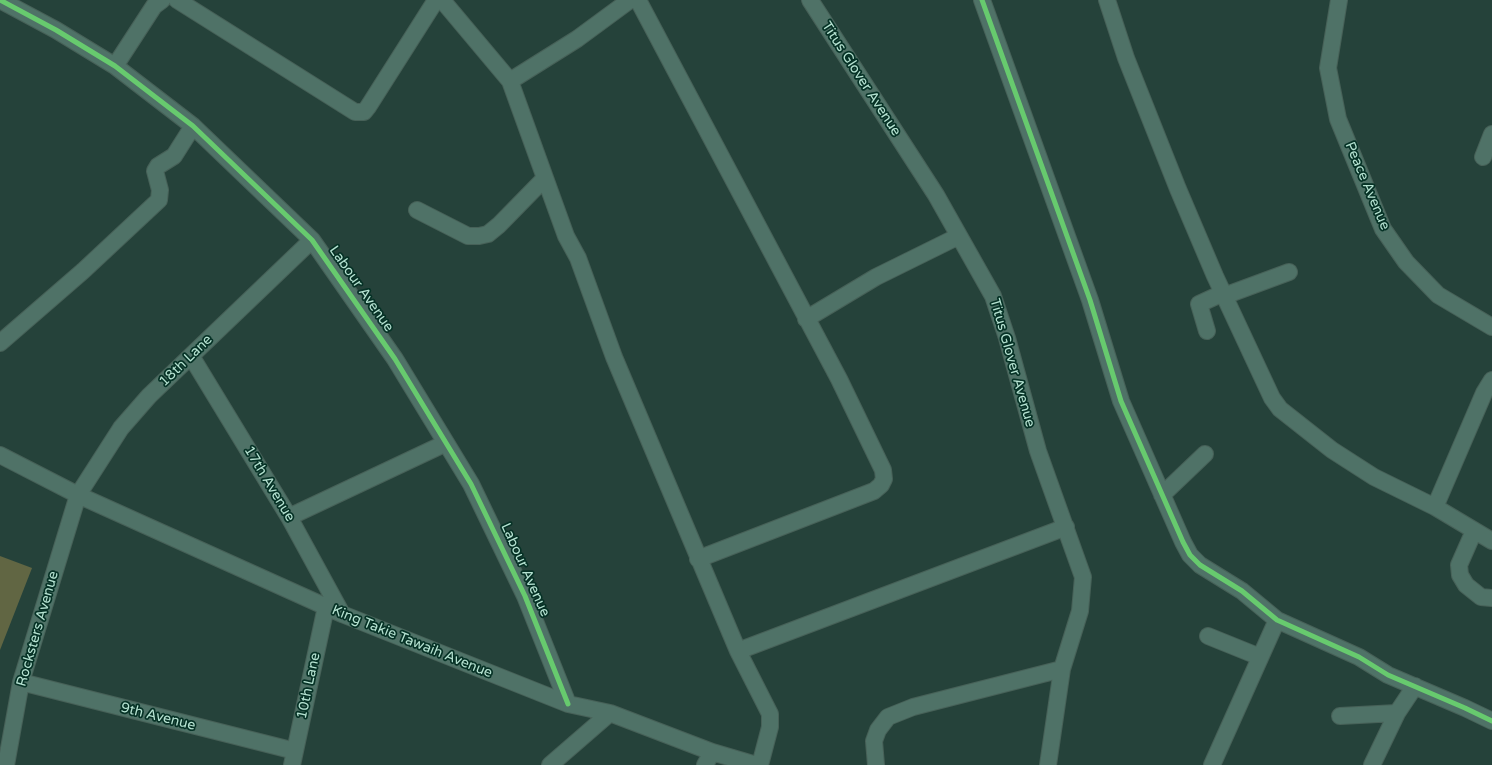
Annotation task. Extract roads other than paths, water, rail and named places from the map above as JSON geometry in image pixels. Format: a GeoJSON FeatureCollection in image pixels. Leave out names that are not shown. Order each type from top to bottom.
{"type":"FeatureCollection","features":[{"type":"Feature","properties":{"kind":"street","name":"Labour Avenue"},"geometry":{"type":"LineString","coordinates":[[0,0],[56,30],[115,66],[193,126],[312,240],[395,359],[471,484],[525,596],[568,704]]}},
{"type":"Feature","properties":{"kind":"street"},"geometry":{"type":"LineString","coordinates":[[115,66],[154,6],[162,0]]}},
{"type":"Feature","properties":{"kind":"street"},"geometry":{"type":"LineString","coordinates":[[177,0],[355,112],[364,112],[368,107],[436,0]]}},
{"type":"Feature","properties":{"kind":"street"},"geometry":{"type":"LineString","coordinates":[[442,0],[510,81],[566,236],[578,258],[614,357],[738,651],[770,714],[770,727],[760,765]]}},
{"type":"Feature","properties":{"kind":"street"},"geometry":{"type":"LineString","coordinates":[[510,81],[577,39],[630,0]]}},
{"type":"Feature","properties":{"kind":"street"},"geometry":{"type":"LineString","coordinates":[[638,0],[880,461],[884,479],[881,485],[874,491],[698,559]]}},
{"type":"Feature","properties":{"kind":"street","name":"Titus Glover Avenue"},"geometry":{"type":"LineString","coordinates":[[810,0],[936,195],[993,296],[1007,338],[1038,451],[1083,577],[1080,611],[1062,669],[1048,765]]}},
{"type":"Feature","properties":{"kind":"street"},"geometry":{"type":"LineString","coordinates":[[982,0],[1090,300],[1121,401],[1190,555],[1200,565],[1242,591],[1277,620],[1360,657],[1388,675],[1416,686],[1492,721]]}},
{"type":"Feature","properties":{"kind":"street"},"geometry":{"type":"LineString","coordinates":[[1107,0],[1126,58],[1169,167],[1223,294],[1263,381],[1280,409],[1332,450],[1368,473],[1435,507],[1492,541]]}},
{"type":"Feature","properties":{"kind":"street","name":"Peace Avenue"},"geometry":{"type":"LineString","coordinates":[[1339,0],[1328,68],[1338,119],[1383,229],[1406,262],[1438,295],[1492,327]]}},
{"type":"Feature","properties":{"kind":"street"},"geometry":{"type":"LineString","coordinates":[[0,343],[83,271],[159,200],[160,190],[156,171],[158,166],[174,156],[193,126]]}},
{"type":"Feature","properties":{"kind":"street"},"geometry":{"type":"LineString","coordinates":[[1483,157],[1492,134]]}},
{"type":"Feature","properties":{"kind":"street"},"geometry":{"type":"LineString","coordinates":[[417,210],[468,236],[488,234],[499,225],[545,178]]}},
{"type":"Feature","properties":{"kind":"street"},"geometry":{"type":"LineString","coordinates":[[806,319],[876,277],[959,236]]}},
{"type":"Feature","properties":{"kind":"street","name":"18th Lane"},"geometry":{"type":"LineString","coordinates":[[78,495],[121,428],[149,396],[312,240]]}},
{"type":"Feature","properties":{"kind":"street"},"geometry":{"type":"LineString","coordinates":[[1207,331],[1199,304],[1223,294],[1289,272]]}},
{"type":"Feature","properties":{"kind":"street","name":"17th Avenue"},"geometry":{"type":"LineString","coordinates":[[191,356],[289,517],[342,614]]}},
{"type":"Feature","properties":{"kind":"street"},"geometry":{"type":"LineString","coordinates":[[1435,507],[1484,393],[1492,380]]}},
{"type":"Feature","properties":{"kind":"street"},"geometry":{"type":"LineString","coordinates":[[289,517],[446,443]]}},
{"type":"Feature","properties":{"kind":"street"},"geometry":{"type":"LineString","coordinates":[[1162,495],[1205,454]]}},
{"type":"Feature","properties":{"kind":"street","name":"King Takie Tawaih Avenue"},"geometry":{"type":"LineString","coordinates":[[0,455],[78,495],[342,614],[568,704],[610,713],[709,758],[756,765]]}},
{"type":"Feature","properties":{"kind":"street","name":"Rocksters Avenue"},"geometry":{"type":"LineString","coordinates":[[6,765],[21,682],[78,495]]}},
{"type":"Feature","properties":{"kind":"street"},"geometry":{"type":"LineString","coordinates":[[738,651],[1066,527]]}},
{"type":"Feature","properties":{"kind":"street"},"geometry":{"type":"LineString","coordinates":[[1474,531],[1459,565],[1460,575],[1466,585],[1481,597],[1492,598]]}},
{"type":"Feature","properties":{"kind":"street","name":"10th Lane"},"geometry":{"type":"LineString","coordinates":[[294,758],[326,607]]}},
{"type":"Feature","properties":{"kind":"street"},"geometry":{"type":"LineString","coordinates":[[1212,765],[1277,620]]}},
{"type":"Feature","properties":{"kind":"street"},"geometry":{"type":"LineString","coordinates":[[1208,636],[1260,657]]}},
{"type":"Feature","properties":{"kind":"street"},"geometry":{"type":"LineString","coordinates":[[876,765],[874,741],[878,730],[888,717],[913,708],[1062,669]]}},
{"type":"Feature","properties":{"kind":"street","name":"9th Avenue"},"geometry":{"type":"LineString","coordinates":[[21,682],[294,758]]}},
{"type":"Feature","properties":{"kind":"street"},"geometry":{"type":"LineString","coordinates":[[1372,765],[1397,713],[1416,686]]}},
{"type":"Feature","properties":{"kind":"street"},"geometry":{"type":"LineString","coordinates":[[550,765],[610,713]]}},
{"type":"Feature","properties":{"kind":"street"},"geometry":{"type":"LineString","coordinates":[[1340,716],[1397,713]]}}]}
